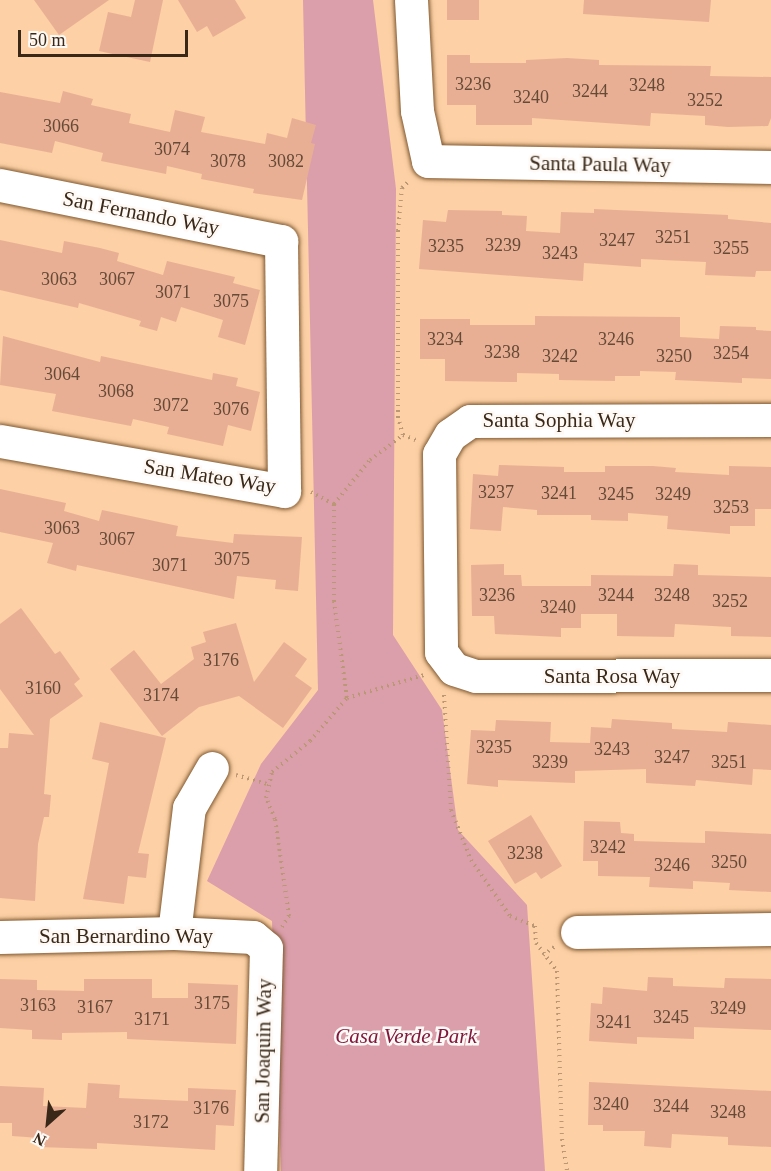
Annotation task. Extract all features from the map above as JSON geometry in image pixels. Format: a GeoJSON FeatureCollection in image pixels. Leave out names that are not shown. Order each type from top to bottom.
{"type":"FeatureCollection","features":[{"type":"Feature","properties":{"kind":"street"},"geometry":{"type":"LineString","coordinates":[[411,0],[417,111],[428,161]]}},
{"type":"Feature","properties":{"kind":"street","name":"Santa Paula Way"},"geometry":{"type":"LineString","coordinates":[[428,161],[771,166]]}},
{"type":"Feature","properties":{"kind":"street","name":"San Fernando Way"},"geometry":{"type":"LineString","coordinates":[[0,185],[281,241]]}},
{"type":"Feature","properties":{"kind":"street","name":"San Mateo Way"},"geometry":{"type":"LineString","coordinates":[[0,441],[284,491],[281,241]]}},
{"type":"Feature","properties":{"kind":"street","name":"Santa Sophia Way"},"geometry":{"type":"LineString","coordinates":[[439,679],[441,652],[439,454],[450,435],[470,421],[771,420]]}},
{"type":"Feature","properties":{"kind":"street","name":"Santa Rosa Way"},"geometry":{"type":"LineString","coordinates":[[439,679],[476,676],[771,675]]}},
{"type":"Feature","properties":{"kind":"street"},"geometry":{"type":"LineString","coordinates":[[174,933],[189,808],[212,768]]}},
{"type":"Feature","properties":{"kind":"street"},"geometry":{"type":"LineString","coordinates":[[577,932],[771,929]]}},
{"type":"Feature","properties":{"kind":"street","name":"San Bernardino Way"},"geometry":{"type":"LineString","coordinates":[[0,937],[174,933],[259,942]]}},
{"type":"Feature","properties":{"kind":"street","name":"San Joaquin Way"},"geometry":{"type":"LineString","coordinates":[[259,942],[260,1171]]}},
{"type":"Feature","properties":{"kind":"path"},"geometry":{"type":"LineString","coordinates":[[347,698],[334,601],[334,504],[370,460],[403,435],[398,418],[402,188],[428,161]]}},
{"type":"Feature","properties":{"kind":"path"},"geometry":{"type":"LineString","coordinates":[[284,479],[334,504]]}},
{"type":"Feature","properties":{"kind":"path"},"geometry":{"type":"LineString","coordinates":[[259,942],[289,916],[275,819],[266,798],[267,784],[272,772],[310,741],[347,698],[424,675],[439,679],[443,694],[451,810],[471,860],[510,916],[535,926],[536,943],[557,971],[562,1139],[567,1171]]}},
{"type":"Feature","properties":{"kind":"green space","name":"Casa Verde Park"},"geometry":{"type":"Polygon","coordinates":[[[303,0],[373,0],[396,189],[393,635],[442,710],[458,830],[527,905],[545,1171],[281,1171],[272,921],[207,881],[261,764],[318,690],[303,0]]]}},
{"type":"Feature","properties":{"kind":"building"},"geometry":{"type":"Polygon","coordinates":[[[34,0],[109,0],[59,35],[34,0]]]}},
{"type":"Feature","properties":{"kind":"building"},"geometry":{"type":"Polygon","coordinates":[[[135,0],[163,0],[150,62],[99,51],[108,12],[131,17],[135,0]]]}},
{"type":"Feature","properties":{"kind":"building"},"geometry":{"type":"Polygon","coordinates":[[[178,0],[235,0],[246,18],[213,37],[207,26],[197,32],[178,0]]]}},
{"type":"Feature","properties":{"kind":"building"},"geometry":{"type":"Polygon","coordinates":[[[447,0],[479,0],[479,20],[447,20],[447,0]]]}},
{"type":"Feature","properties":{"kind":"building"},"geometry":{"type":"Polygon","coordinates":[[[584,0],[711,0],[709,22],[583,14],[584,0]]]}},
{"type":"Feature","properties":{"kind":"building"},"geometry":{"type":"Polygon","coordinates":[[[447,55],[470,55],[470,63],[526,63],[526,60],[567,58],[599,60],[599,65],[711,66],[710,76],[771,77],[771,118],[768,126],[728,127],[705,125],[705,116],[651,113],[650,126],[532,118],[532,125],[476,125],[476,105],[447,105],[447,55]]]}},
{"type":"Feature","properties":{"kind":"building"},"geometry":{"type":"Polygon","coordinates":[[[63,91],[93,99],[91,105],[131,114],[129,123],[170,132],[175,110],[205,117],[201,132],[265,144],[267,133],[287,138],[292,118],[316,125],[311,143],[315,144],[302,200],[253,193],[254,189],[201,179],[202,174],[167,166],[166,174],[101,161],[103,153],[55,141],[52,153],[0,143],[0,92],[60,103],[63,91]]]}},
{"type":"Feature","properties":{"kind":"building"},"geometry":{"type":"Polygon","coordinates":[[[594,209],[728,215],[728,219],[771,223],[771,271],[756,271],[755,277],[705,275],[706,262],[641,259],[641,267],[584,263],[583,281],[419,269],[423,220],[446,222],[448,210],[502,211],[502,215],[527,216],[526,231],[560,233],[561,212],[594,213],[594,209]]]}},
{"type":"Feature","properties":{"kind":"building"},"geometry":{"type":"Polygon","coordinates":[[[0,240],[62,253],[64,241],[100,248],[119,253],[117,261],[163,275],[167,261],[235,277],[233,283],[260,290],[245,345],[218,337],[223,320],[181,307],[176,322],[161,317],[157,331],[139,326],[141,321],[79,303],[78,308],[0,290],[0,240]]]}},
{"type":"Feature","properties":{"kind":"building"},"geometry":{"type":"Polygon","coordinates":[[[535,316],[680,317],[680,337],[719,339],[720,326],[756,327],[756,330],[771,331],[771,379],[742,378],[742,383],[675,380],[676,372],[640,371],[640,376],[615,376],[615,381],[559,380],[559,374],[517,373],[517,382],[445,381],[445,359],[420,359],[420,319],[470,319],[470,325],[535,325],[535,316]]]}},
{"type":"Feature","properties":{"kind":"building"},"geometry":{"type":"Polygon","coordinates":[[[3,336],[100,362],[101,356],[212,380],[213,373],[238,378],[236,386],[260,392],[251,431],[228,425],[223,446],[167,434],[169,427],[133,419],[131,426],[52,411],[56,394],[0,385],[3,336]]]}},
{"type":"Feature","properties":{"kind":"building"},"geometry":{"type":"Polygon","coordinates":[[[499,465],[564,467],[564,472],[605,472],[605,466],[653,466],[676,468],[675,472],[729,475],[729,466],[771,467],[771,509],[755,509],[755,526],[730,526],[730,534],[667,529],[668,516],[628,513],[628,521],[591,520],[591,515],[537,515],[537,510],[503,507],[501,531],[470,529],[473,474],[498,476],[499,465]]]}},
{"type":"Feature","properties":{"kind":"building"},"geometry":{"type":"Polygon","coordinates":[[[0,489],[66,503],[64,511],[99,521],[102,510],[178,526],[176,536],[233,543],[234,534],[302,537],[298,591],[275,589],[276,580],[237,576],[234,599],[77,565],[76,571],[47,563],[53,543],[0,532],[0,489]]]}},
{"type":"Feature","properties":{"kind":"building"},"geometry":{"type":"Polygon","coordinates":[[[504,564],[504,575],[521,575],[522,586],[591,586],[591,575],[673,576],[674,564],[698,565],[698,575],[771,577],[771,637],[731,636],[731,627],[675,624],[674,637],[617,636],[617,614],[581,614],[581,628],[561,628],[561,637],[495,634],[494,616],[472,616],[471,565],[504,564]]]}},
{"type":"Feature","properties":{"kind":"building"},"geometry":{"type":"Polygon","coordinates":[[[21,608],[55,654],[60,651],[80,679],[74,684],[83,696],[50,719],[44,794],[51,795],[49,817],[44,817],[38,844],[35,901],[0,898],[0,748],[8,748],[9,733],[34,735],[0,689],[0,624],[21,608]]]}},
{"type":"Feature","properties":{"kind":"building"},"geometry":{"type":"Polygon","coordinates":[[[236,623],[254,682],[284,642],[307,659],[295,676],[312,688],[283,728],[239,696],[199,707],[162,736],[110,669],[134,650],[161,684],[194,659],[191,647],[206,642],[203,632],[236,623]]]}},
{"type":"Feature","properties":{"kind":"building"},"geometry":{"type":"Polygon","coordinates":[[[612,719],[672,723],[672,729],[727,732],[728,722],[771,725],[771,770],[753,769],[752,785],[696,780],[695,786],[646,783],[646,769],[575,771],[575,783],[498,780],[498,787],[467,784],[471,730],[495,731],[496,720],[551,722],[550,742],[590,743],[591,727],[611,728],[612,719]]]}},
{"type":"Feature","properties":{"kind":"building"},"geometry":{"type":"Polygon","coordinates":[[[100,722],[166,738],[138,853],[149,854],[146,878],[128,876],[124,904],[83,899],[109,763],[92,759],[100,722]]]}},
{"type":"Feature","properties":{"kind":"building"},"geometry":{"type":"Polygon","coordinates":[[[531,815],[562,866],[541,879],[536,872],[515,884],[488,841],[531,815]]]}},
{"type":"Feature","properties":{"kind":"building"},"geometry":{"type":"Polygon","coordinates":[[[584,821],[620,822],[621,833],[634,834],[634,841],[705,843],[705,831],[771,834],[771,892],[729,890],[730,883],[693,881],[693,889],[649,887],[650,877],[598,876],[598,861],[583,861],[584,821]]]}},
{"type":"Feature","properties":{"kind":"building"},"geometry":{"type":"Polygon","coordinates":[[[648,977],[673,978],[673,986],[724,988],[725,978],[771,979],[771,1030],[694,1027],[694,1039],[637,1037],[637,1044],[589,1041],[591,1003],[602,1004],[603,987],[647,991],[648,977]]]}},
{"type":"Feature","properties":{"kind":"building"},"geometry":{"type":"Polygon","coordinates":[[[0,979],[37,980],[37,990],[84,991],[84,979],[152,979],[152,998],[188,998],[188,983],[238,985],[236,1044],[127,1039],[127,1032],[62,1033],[62,1040],[32,1039],[32,1030],[0,1028],[0,979]]]}},
{"type":"Feature","properties":{"kind":"building"},"geometry":{"type":"Polygon","coordinates":[[[589,1082],[771,1091],[771,1147],[728,1145],[728,1137],[672,1134],[671,1148],[644,1146],[645,1131],[603,1131],[603,1125],[588,1125],[589,1082]]]}},
{"type":"Feature","properties":{"kind":"building"},"geometry":{"type":"Polygon","coordinates":[[[88,1083],[120,1085],[119,1098],[188,1101],[188,1088],[236,1090],[234,1126],[216,1125],[215,1150],[97,1143],[97,1149],[39,1147],[40,1138],[12,1136],[12,1123],[0,1123],[0,1086],[44,1088],[43,1106],[86,1108],[88,1083]]]}}]}
